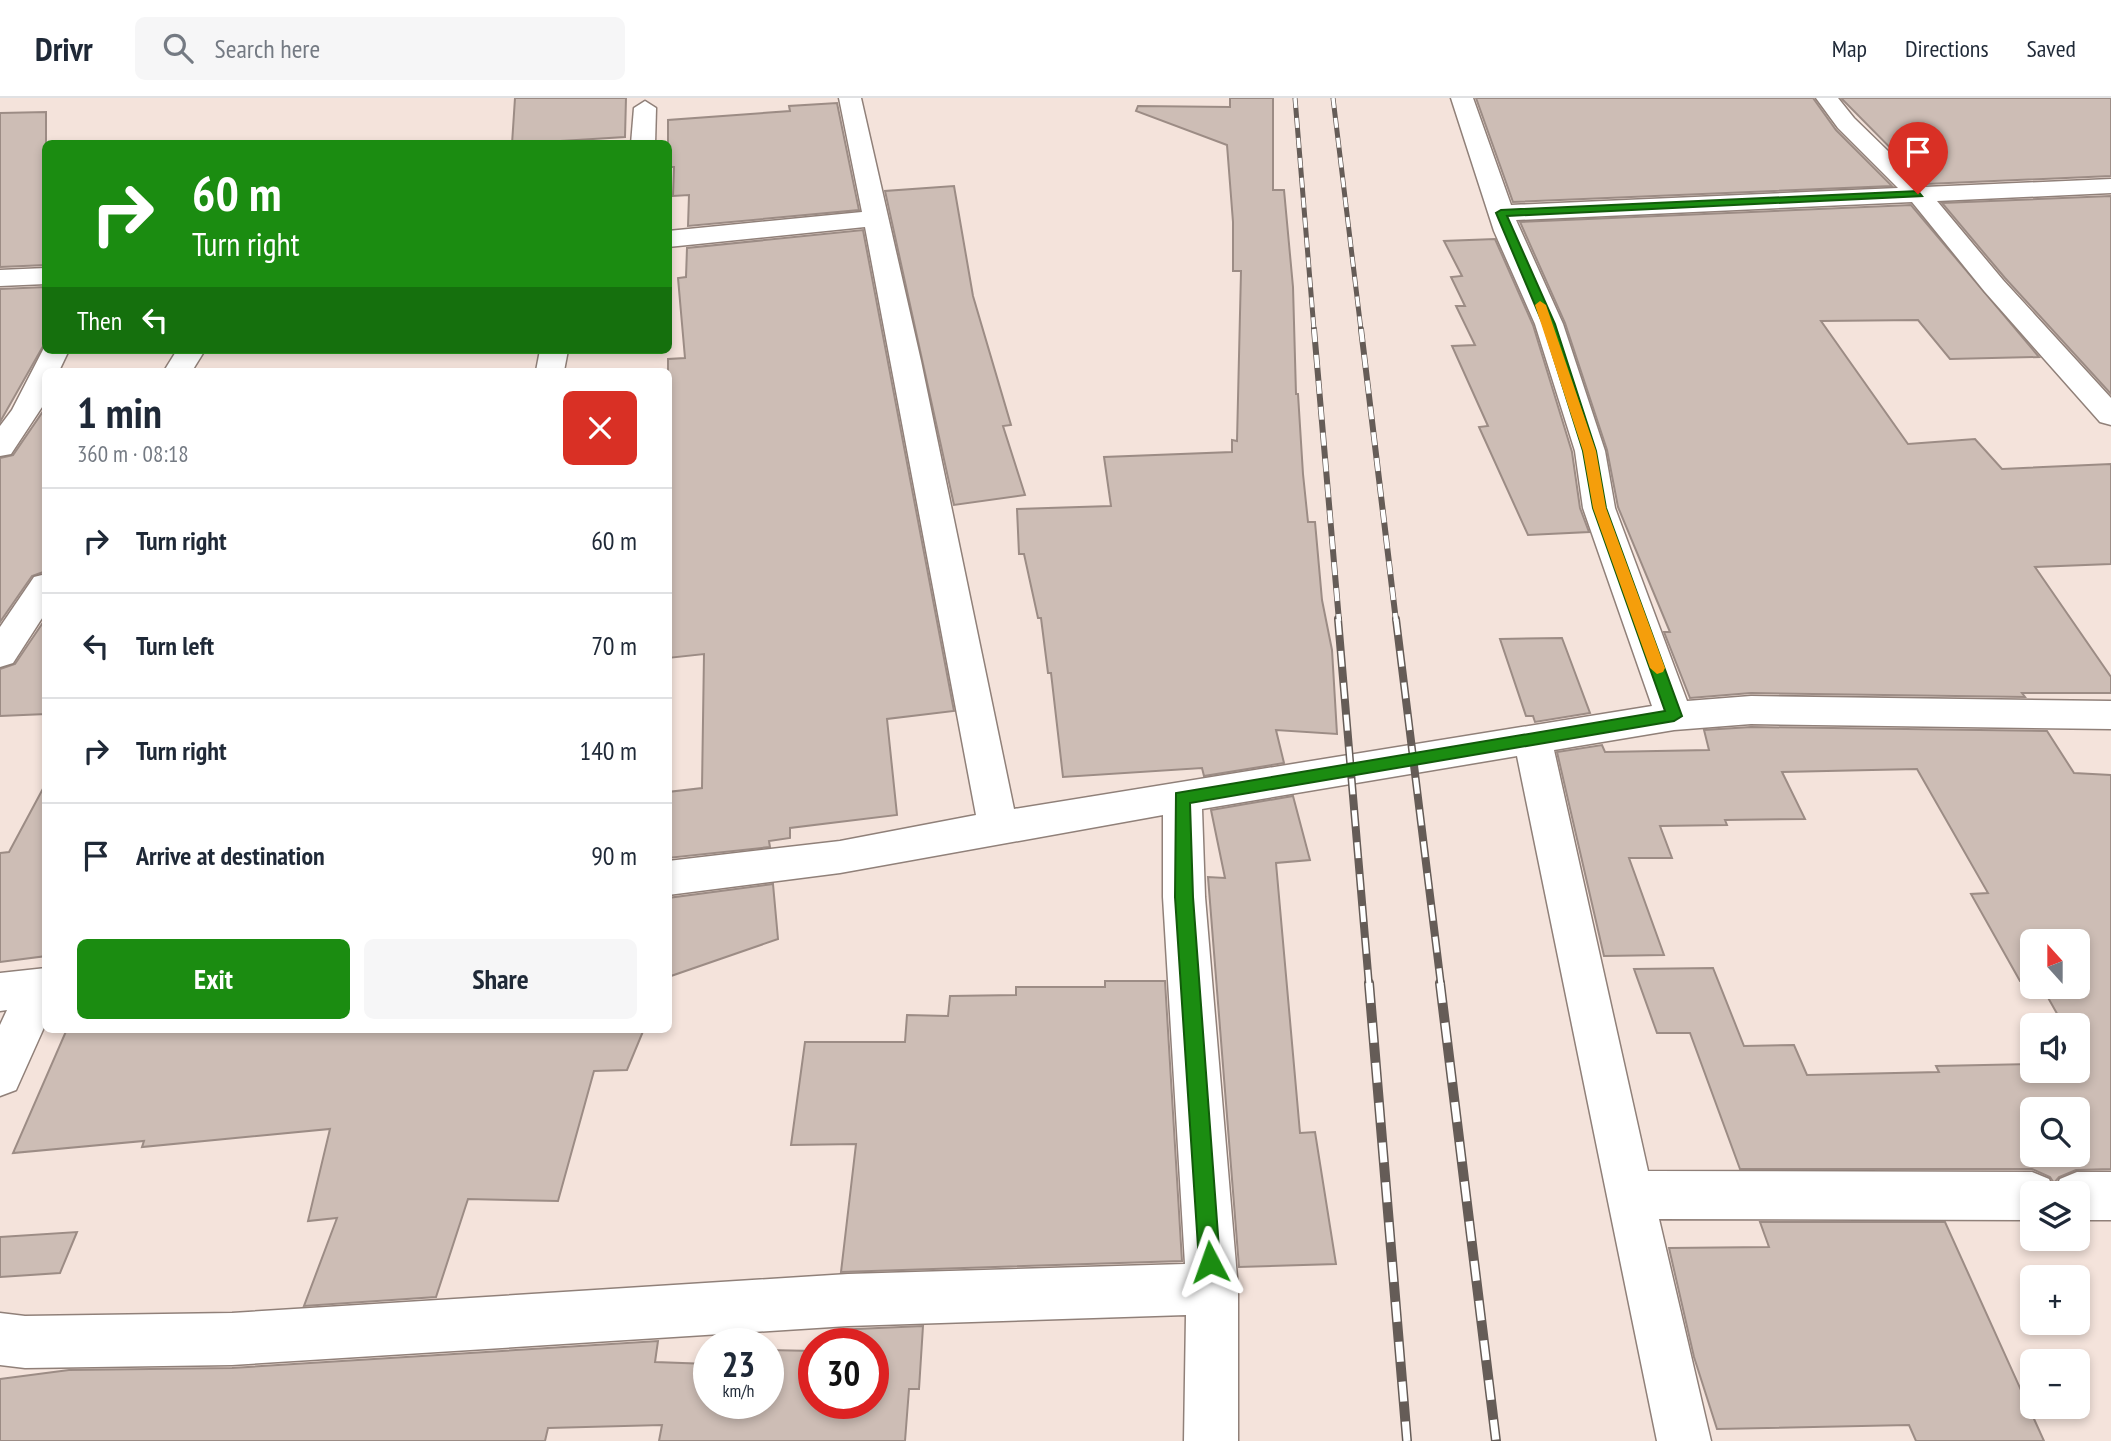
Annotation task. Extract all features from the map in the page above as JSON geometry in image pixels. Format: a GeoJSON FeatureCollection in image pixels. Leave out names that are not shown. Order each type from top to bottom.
{"type":"FeatureCollection","features":[{"type":"Feature","properties":{"kind":"street"},"geometry":{"type":"LineString","coordinates":[[850,98],[907,361],[998,827]]}},
{"type":"Feature","properties":{"kind":"street"},"geometry":{"type":"LineString","coordinates":[[1462,98],[1501,213],[1549,324],[1590,451],[1599,508],[1674,716]]}},
{"type":"Feature","properties":{"kind":"street"},"geometry":{"type":"LineString","coordinates":[[1827,98],[1846,123],[1918,194],[1994,286],[2111,416]]}},
{"type":"Feature","properties":{"kind":"street"},"geometry":{"type":"LineString","coordinates":[[643,140],[645,108]]}},
{"type":"Feature","properties":{"kind":"street"},"geometry":{"type":"LineString","coordinates":[[1501,213],[2111,186]]}},
{"type":"Feature","properties":{"kind":"street"},"geometry":{"type":"LineString","coordinates":[[672,240],[875,218]]}},
{"type":"Feature","properties":{"kind":"street"},"geometry":{"type":"LineString","coordinates":[[0,278],[42,276]]}},
{"type":"Feature","properties":{"kind":"street"},"geometry":{"type":"LineString","coordinates":[[0,447],[26,411],[42,377]]}},
{"type":"Feature","properties":{"kind":"street"},"geometry":{"type":"LineString","coordinates":[[0,654],[42,590]]}},
{"type":"Feature","properties":{"kind":"street"},"geometry":{"type":"LineString","coordinates":[[672,878],[840,857],[998,827],[1674,716],[1751,710],[2111,715]]}},
{"type":"Feature","properties":{"kind":"street"},"geometry":{"type":"LineString","coordinates":[[1533,739],[1684,1441]]}},
{"type":"Feature","properties":{"kind":"street"},"geometry":{"type":"LineString","coordinates":[[1182,798],[1184,897],[1212,1289],[1211,1441]]}},
{"type":"Feature","properties":{"kind":"street"},"geometry":{"type":"LineString","coordinates":[[0,1075],[28,989]]}},
{"type":"Feature","properties":{"kind":"street"},"geometry":{"type":"LineString","coordinates":[[1629,1195],[2020,1196]]}},
{"type":"Feature","properties":{"kind":"street"},"geometry":{"type":"LineString","coordinates":[[2090,1196],[2111,1196]]}},
{"type":"Feature","properties":{"kind":"street"},"geometry":{"type":"LineString","coordinates":[[0,1339],[25,1342],[232,1339],[848,1300],[1212,1289]]}},
{"type":"Feature","properties":{"kind":"building"},"geometry":{"type":"Polygon","coordinates":[[[515,98],[626,98],[625,137],[512,140],[515,98]]]}},
{"type":"Feature","properties":{"kind":"building"},"geometry":{"type":"Polygon","coordinates":[[[1230,98],[1273,98],[1273,190],[1284,190],[1293,287],[1296,394],[1303,474],[1308,522],[1315,522],[1322,600],[1332,650],[1337,734],[1276,730],[1284,763],[1204,776],[1202,768],[1063,777],[1051,673],[1048,673],[1041,618],[1038,618],[1024,554],[1019,554],[1017,509],[1111,506],[1104,457],[1232,452],[1232,440],[1237,441],[1241,271],[1233,271],[1233,222],[1227,145],[1136,111],[1138,106],[1230,107],[1230,98]]]}},
{"type":"Feature","properties":{"kind":"building"},"geometry":{"type":"Polygon","coordinates":[[[1476,98],[1813,98],[1836,130],[1892,186],[1513,202],[1476,98]]]}},
{"type":"Feature","properties":{"kind":"building"},"geometry":{"type":"Polygon","coordinates":[[[1841,98],[2111,98],[2111,176],[1926,184],[1841,98]]]}},
{"type":"Feature","properties":{"kind":"building"},"geometry":{"type":"Polygon","coordinates":[[[837,103],[859,210],[688,226],[689,195],[673,196],[674,167],[672,140],[668,140],[668,120],[790,111],[789,106],[837,103]]]}},
{"type":"Feature","properties":{"kind":"building"},"geometry":{"type":"Polygon","coordinates":[[[46,112],[46,140],[42,140],[42,265],[0,267],[0,113],[46,112]]]}},
{"type":"Feature","properties":{"kind":"building"},"geometry":{"type":"Polygon","coordinates":[[[954,186],[973,296],[1011,425],[1003,426],[1025,495],[954,505],[885,191],[954,186]]]}},
{"type":"Feature","properties":{"kind":"building"},"geometry":{"type":"Polygon","coordinates":[[[2111,196],[2111,394],[2005,278],[1942,203],[2111,196]]]}},
{"type":"Feature","properties":{"kind":"building"},"geometry":{"type":"Polygon","coordinates":[[[1911,205],[2039,357],[1950,359],[1918,320],[1821,321],[1908,444],[1975,439],[2002,469],[2111,464],[2111,564],[2035,567],[2111,677],[2111,693],[2022,693],[2025,697],[1751,693],[1690,698],[1664,632],[1670,632],[1618,507],[1607,450],[1565,323],[1520,222],[1911,205]]]}},
{"type":"Feature","properties":{"kind":"building"},"geometry":{"type":"Polygon","coordinates":[[[863,230],[954,711],[887,719],[897,815],[790,828],[790,838],[769,841],[770,847],[672,858],[672,792],[702,788],[704,654],[672,658],[672,368],[668,368],[668,359],[685,358],[678,278],[686,277],[687,248],[863,230]]]}},
{"type":"Feature","properties":{"kind":"building"},"geometry":{"type":"Polygon","coordinates":[[[1495,239],[1533,325],[1572,452],[1580,508],[1589,532],[1528,535],[1479,427],[1488,426],[1452,346],[1475,345],[1456,306],[1465,306],[1451,277],[1462,276],[1444,241],[1495,239]]]}},
{"type":"Feature","properties":{"kind":"building"},"geometry":{"type":"Polygon","coordinates":[[[42,287],[42,348],[0,422],[0,289],[42,287]]]}},
{"type":"Feature","properties":{"kind":"building"},"geometry":{"type":"Polygon","coordinates":[[[42,413],[42,572],[32,576],[0,622],[0,458],[13,455],[42,413]]]}},
{"type":"Feature","properties":{"kind":"building"},"geometry":{"type":"Polygon","coordinates":[[[42,624],[42,714],[0,716],[0,669],[15,664],[42,624]]]}},
{"type":"Feature","properties":{"kind":"building"},"geometry":{"type":"Polygon","coordinates":[[[1562,638],[1590,713],[1535,722],[1533,716],[1526,716],[1500,639],[1562,638]]]}},
{"type":"Feature","properties":{"kind":"building"},"geometry":{"type":"Polygon","coordinates":[[[1751,727],[2047,731],[2074,773],[2111,775],[2111,1169],[2076,1170],[2053,1181],[2050,1177],[2032,1169],[1740,1169],[1690,1033],[1657,1033],[1634,969],[1713,968],[1744,1046],[1794,1045],[1807,1075],[1939,1072],[1936,1066],[2020,1064],[2020,1083],[2090,1083],[2090,1013],[2057,1013],[2049,999],[2090,999],[2090,929],[2020,929],[2020,981],[1971,894],[1988,893],[1917,769],[1782,772],[1805,819],[1725,820],[1727,825],[1660,826],[1672,858],[1629,858],[1664,955],[1604,956],[1557,752],[1602,745],[1605,752],[1709,750],[1704,730],[1751,727]]]}},
{"type":"Feature","properties":{"kind":"building"},"geometry":{"type":"Polygon","coordinates":[[[42,790],[42,957],[0,962],[0,853],[9,852],[42,790]]]}},
{"type":"Feature","properties":{"kind":"building"},"geometry":{"type":"Polygon","coordinates":[[[1293,796],[1310,860],[1276,863],[1300,1133],[1315,1132],[1336,1264],[1239,1267],[1208,877],[1225,878],[1211,810],[1293,796]]]}},
{"type":"Feature","properties":{"kind":"building"},"geometry":{"type":"Polygon","coordinates":[[[773,884],[778,939],[672,976],[672,897],[773,884]]]}},
{"type":"Feature","properties":{"kind":"building"},"geometry":{"type":"Polygon","coordinates":[[[1105,981],[1165,981],[1182,1261],[841,1272],[856,1144],[791,1145],[805,1042],[905,1042],[907,1015],[948,1016],[950,996],[1016,995],[1016,987],[1105,987],[1105,981]]]}},
{"type":"Feature","properties":{"kind":"building"},"geometry":{"type":"Polygon","coordinates":[[[65,1033],[642,1033],[627,1070],[594,1071],[558,1201],[468,1199],[436,1297],[304,1306],[337,1218],[308,1221],[330,1129],[142,1147],[144,1141],[13,1153],[65,1033]]]}},
{"type":"Feature","properties":{"kind":"building"},"geometry":{"type":"Polygon","coordinates":[[[1760,1222],[1945,1222],[2020,1388],[2020,1419],[2034,1419],[2044,1441],[1916,1441],[1909,1425],[1717,1429],[1694,1357],[1669,1248],[1769,1247],[1760,1222]]]}},
{"type":"Feature","properties":{"kind":"building"},"geometry":{"type":"Polygon","coordinates":[[[77,1232],[60,1273],[0,1277],[0,1237],[77,1232]]]}},
{"type":"Feature","properties":{"kind":"building"},"geometry":{"type":"Polygon","coordinates":[[[923,1326],[919,1389],[909,1389],[905,1441],[659,1441],[662,1425],[548,1428],[545,1441],[0,1441],[0,1379],[69,1370],[232,1368],[658,1341],[655,1362],[693,1363],[693,1419],[784,1419],[784,1350],[798,1351],[798,1419],[889,1419],[889,1328],[878,1328],[923,1326]]]}},
{"type":"Feature","properties":{"kind":"railway"},"geometry":{"type":"LineString","coordinates":[[1295,98],[1314,330]]}},
{"type":"Feature","properties":{"kind":"railway"},"geometry":{"type":"LineString","coordinates":[[1333,98],[1361,330]]}},
{"type":"Feature","properties":{"kind":"railway"},"geometry":{"type":"LineString","coordinates":[[1314,329],[1339,621]]}},
{"type":"Feature","properties":{"kind":"railway"},"geometry":{"type":"LineString","coordinates":[[1361,329],[1396,621]]}},
{"type":"Feature","properties":{"kind":"railway"},"geometry":{"type":"LineString","coordinates":[[1338,619],[1369,985]]}},
{"type":"Feature","properties":{"kind":"railway"},"geometry":{"type":"LineString","coordinates":[[1396,619],[1441,985]]}},
{"type":"Feature","properties":{"kind":"railway"},"geometry":{"type":"LineString","coordinates":[[1369,983],[1407,1441]]}},
{"type":"Feature","properties":{"kind":"railway"},"geometry":{"type":"LineString","coordinates":[[1440,983],[1496,1441]]}},
{"type":"Feature","properties":{"kind":"slow traffic"},"geometry":{"type":"LineString","coordinates":[[1540,305],[1549,324],[1590,451],[1599,508],[1657,668]]}},
{"type":"Feature","properties":{"kind":"route"},"geometry":{"type":"LineString","coordinates":[[1210,1262],[1184,897],[1182,798],[1414,757],[1674,716],[1599,508],[1590,451],[1549,324],[1501,213],[1918,194]]}}]}
